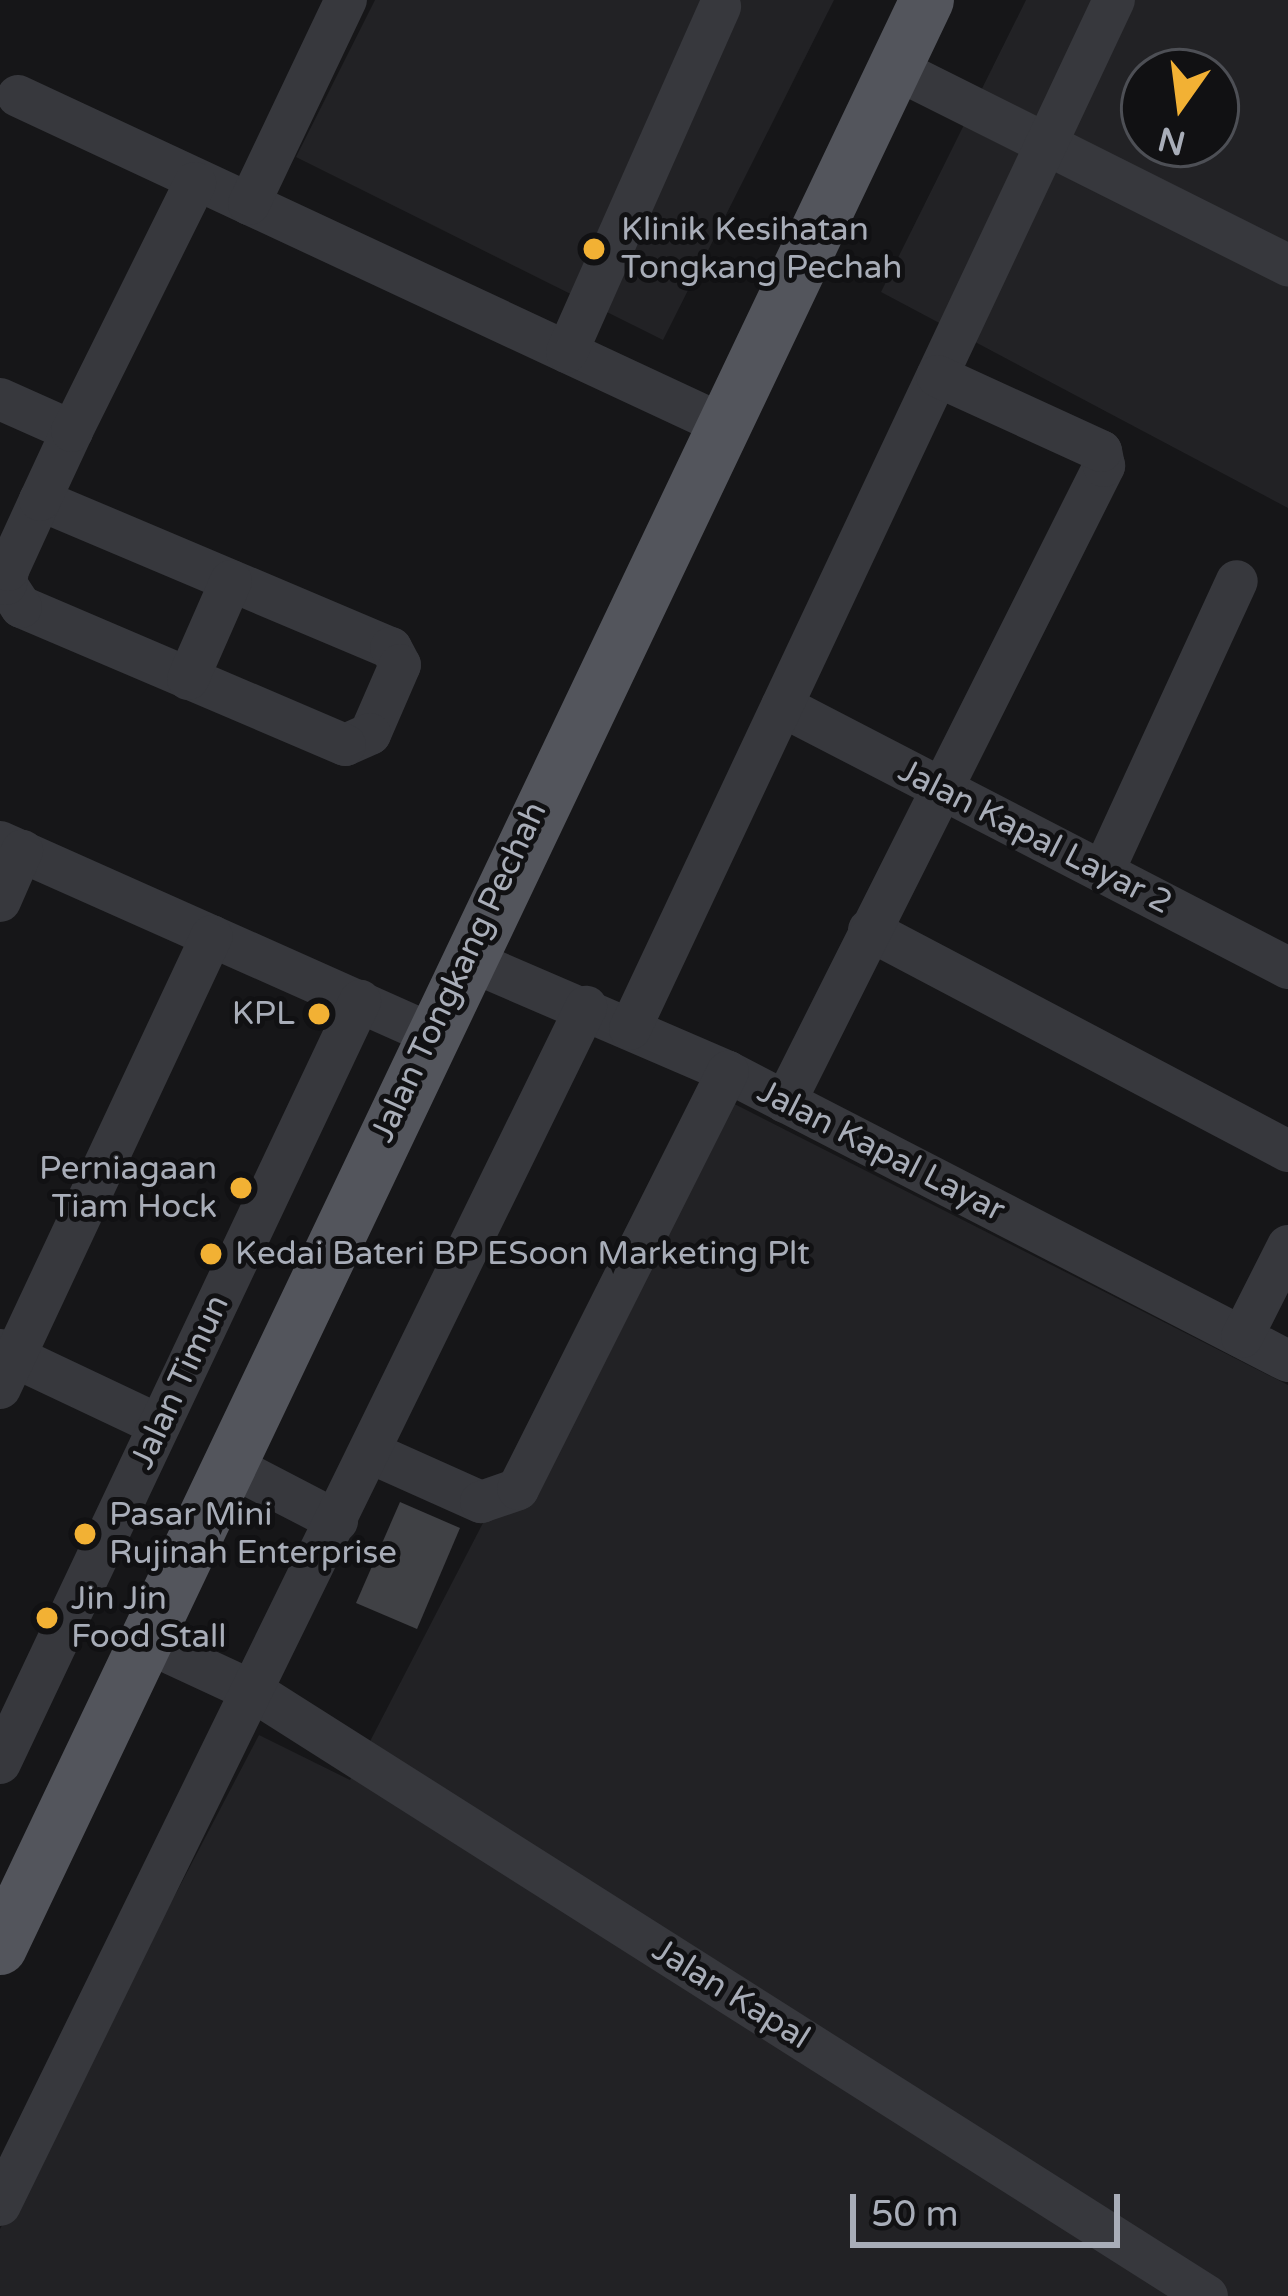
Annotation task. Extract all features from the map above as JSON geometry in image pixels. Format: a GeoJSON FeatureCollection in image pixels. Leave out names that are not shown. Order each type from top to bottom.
{"type":"FeatureCollection","features":[{"type":"Feature","properties":{"kind":"main road","name":"Jalan Tongkang Pechah"},"geometry":{"type":"LineString","coordinates":[[0,1948],[16,1874],[145,1641],[430,1033],[927,0]]}},
{"type":"Feature","properties":{"kind":"street"},"geometry":{"type":"LineString","coordinates":[[249,204],[346,0]]}},
{"type":"Feature","properties":{"kind":"street"},"geometry":{"type":"LineString","coordinates":[[630,1029],[1114,0]]}},
{"type":"Feature","properties":{"kind":"street"},"geometry":{"type":"LineString","coordinates":[[567,352],[720,6]]}},
{"type":"Feature","properties":{"kind":"street"},"geometry":{"type":"LineString","coordinates":[[894,68],[1288,265]]}},
{"type":"Feature","properties":{"kind":"street"},"geometry":{"type":"LineString","coordinates":[[18,96],[195,183],[721,424]]}},
{"type":"Feature","properties":{"kind":"street"},"geometry":{"type":"LineString","coordinates":[[40,500],[399,655],[370,734],[345,745],[10,596],[8,570],[40,500],[72,430],[195,183]]}},
{"type":"Feature","properties":{"kind":"street"},"geometry":{"type":"LineString","coordinates":[[785,1102],[1106,458],[937,376]]}},
{"type":"Feature","properties":{"kind":"street"},"geometry":{"type":"LineString","coordinates":[[0,399],[72,430]]}},
{"type":"Feature","properties":{"kind":"street"},"geometry":{"type":"LineString","coordinates":[[1102,872],[1237,580]]}},
{"type":"Feature","properties":{"kind":"street"},"geometry":{"type":"LineString","coordinates":[[188,679],[231,581]]}},
{"type":"Feature","properties":{"kind":"street","name":"Jalan Kapal Layar 2"},"geometry":{"type":"LineString","coordinates":[[782,706],[1288,968]]}},
{"type":"Feature","properties":{"kind":"street"},"geometry":{"type":"LineString","coordinates":[[0,901],[11,847],[430,1033]]}},
{"type":"Feature","properties":{"kind":"street"},"geometry":{"type":"LineString","coordinates":[[868,930],[1288,1150]]}},
{"type":"Feature","properties":{"kind":"street"},"geometry":{"type":"LineString","coordinates":[[159,1425],[5,1365],[212,935]]}},
{"type":"Feature","properties":{"kind":"street","name":"Jalan Kapal Layar"},"geometry":{"type":"LineString","coordinates":[[466,958],[728,1072],[1288,1361]]}},
{"type":"Feature","properties":{"kind":"street","name":"Jalan Timun"},"geometry":{"type":"LineString","coordinates":[[0,1763],[360,1001]]}},
{"type":"Feature","properties":{"kind":"street"},"geometry":{"type":"LineString","coordinates":[[0,2205],[256,1693],[586,1007]]}},
{"type":"Feature","properties":{"kind":"street"},"geometry":{"type":"LineString","coordinates":[[369,1452],[481,1502],[518,1489],[728,1072]]}},
{"type":"Feature","properties":{"kind":"street"},"geometry":{"type":"LineString","coordinates":[[1242,1337],[1288,1246]]}},
{"type":"Feature","properties":{"kind":"street"},"geometry":{"type":"LineString","coordinates":[[227,1463],[337,1521]]}},
{"type":"Feature","properties":{"kind":"street","name":"Jalan Kapal"},"geometry":{"type":"LineString","coordinates":[[145,1641],[256,1693],[1207,2296]]}},
{"type":"Feature","properties":{"kind":"shaded area","name":"Klinik Kesihatan Tongkang Pechah"},"geometry":{"type":"Polygon","coordinates":[[[375,0],[834,0],[663,340],[296,157],[375,0]]]}},
{"type":"Feature","properties":{"kind":"shaded area"},"geometry":{"type":"Polygon","coordinates":[[[1026,0],[1288,0],[1288,508],[881,292],[1026,0]]]}},
{"type":"Feature","properties":{"kind":"shaded area"},"geometry":{"type":"Polygon","coordinates":[[[707,1090],[1288,1385],[1288,2296],[0,2296],[0,2229],[259,1735],[350,1780],[707,1090]]]}},
{"type":"Feature","properties":{"kind":"building"},"geometry":{"type":"Polygon","coordinates":[[[400,1502],[460,1528],[417,1629],[356,1603],[400,1502]]]}},
{"type":"Feature","properties":{"kind":"place","name":"Klinik Kesihatan Tongkang Pechah"},"geometry":{"type":"Point","coordinates":[594,249]}},
{"type":"Feature","properties":{"kind":"place","name":"KPL"},"geometry":{"type":"Point","coordinates":[319,1014]}},
{"type":"Feature","properties":{"kind":"place","name":"Perniagaan Tiam Hock"},"geometry":{"type":"Point","coordinates":[241,1188]}},
{"type":"Feature","properties":{"kind":"place","name":"Kedai Bateri BP ESoon Marketing Plt"},"geometry":{"type":"Point","coordinates":[211,1254]}},
{"type":"Feature","properties":{"kind":"place","name":"Pasar Mini Rujinah Enterprise"},"geometry":{"type":"Point","coordinates":[85,1534]}},
{"type":"Feature","properties":{"kind":"place","name":"Jin Jin Food Stall"},"geometry":{"type":"Point","coordinates":[47,1618]}}]}
